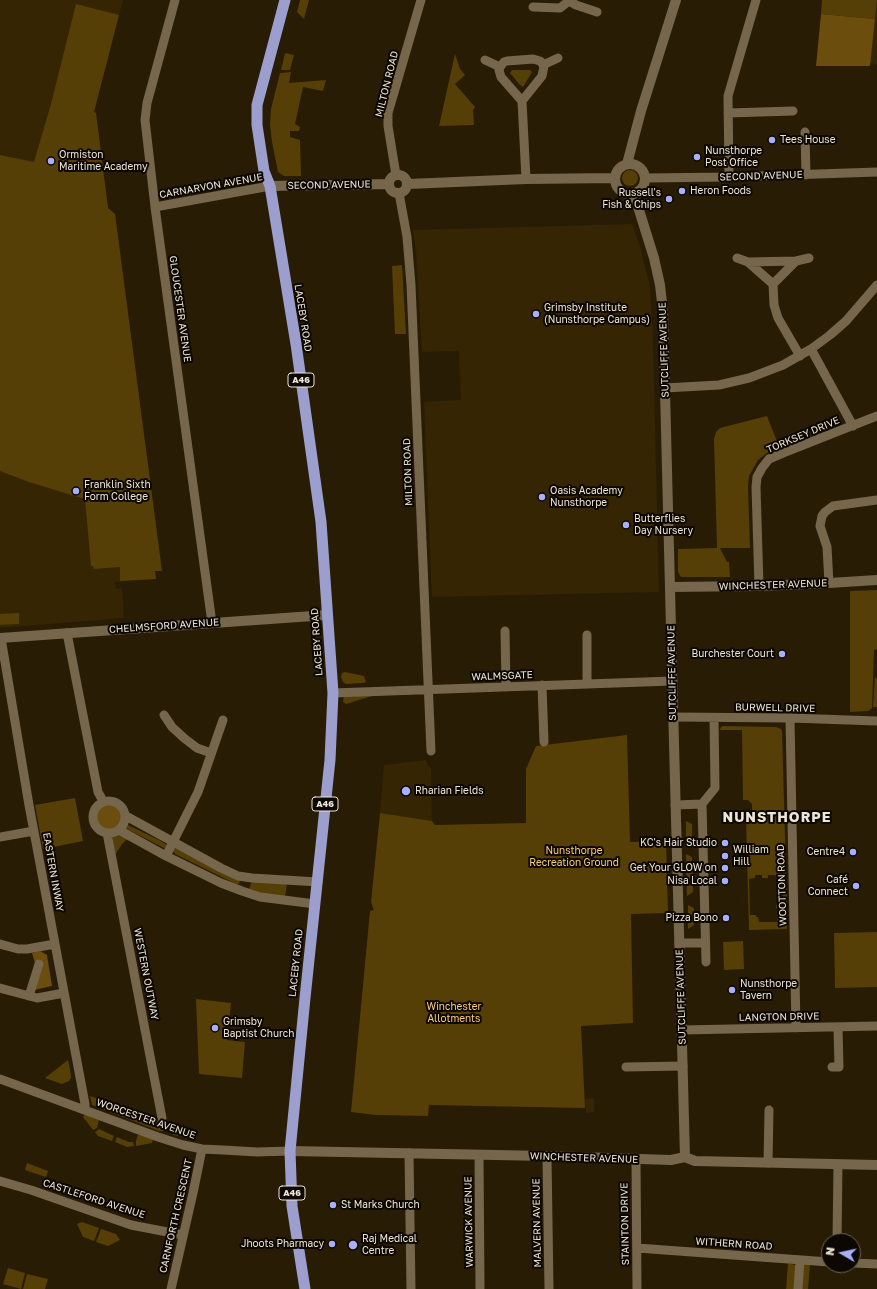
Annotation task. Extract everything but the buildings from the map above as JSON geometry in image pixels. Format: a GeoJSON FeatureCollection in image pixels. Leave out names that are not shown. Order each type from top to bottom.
{"type":"FeatureCollection","features":[{"type":"Feature","properties":{"kind":"highway","name":"LACEBY ROAD"},"geometry":{"type":"LineString","coordinates":[[285,0],[257,105],[257,124],[264,171],[270,186],[296,344],[321,522],[333,693],[330,760],[318,882],[304,998],[290,1151],[292,1206],[305,1289]]}},
{"type":"Feature","properties":{"kind":"street","name":"GLOUCESTER AVENUE"},"geometry":{"type":"LineString","coordinates":[[175,0],[145,112],[145,120],[155,207],[212,623]]}},
{"type":"Feature","properties":{"kind":"street","name":"MILTON ROAD"},"geometry":{"type":"LineString","coordinates":[[396,175],[388,126],[388,113],[421,0]]}},
{"type":"Feature","properties":{"kind":"street"},"geometry":{"type":"LineString","coordinates":[[627,164],[640,111],[676,0]]}},
{"type":"Feature","properties":{"kind":"street"},"geometry":{"type":"LineString","coordinates":[[729,177],[728,96],[756,0]]}},
{"type":"Feature","properties":{"kind":"street"},"geometry":{"type":"LineString","coordinates":[[533,7],[560,8],[569,1],[572,4],[597,12]]}},
{"type":"Feature","properties":{"kind":"street"},"geometry":{"type":"LineString","coordinates":[[543,65],[558,58]]}},
{"type":"Feature","properties":{"kind":"street"},"geometry":{"type":"LineString","coordinates":[[522,101],[542,76],[543,65],[540,61],[533,59],[507,60],[499,70],[501,77],[522,101],[526,179]]}},
{"type":"Feature","properties":{"kind":"street"},"geometry":{"type":"LineString","coordinates":[[485,60],[500,67]]}},
{"type":"Feature","properties":{"kind":"street"},"geometry":{"type":"LineString","coordinates":[[728,113],[792,111]]}},
{"type":"Feature","properties":{"kind":"street"},"geometry":{"type":"LineString","coordinates":[[805,132],[806,174]]}},
{"type":"Feature","properties":{"kind":"street"},"geometry":{"type":"LineString","coordinates":[[627,164],[635,164],[640,167],[646,178],[643,188],[634,194],[629,194],[619,190],[616,185],[615,178],[619,169],[627,164]]}},
{"type":"Feature","properties":{"kind":"street","name":"SECOND AVENUE"},"geometry":{"type":"LineString","coordinates":[[646,178],[877,172]]}},
{"type":"Feature","properties":{"kind":"street"},"geometry":{"type":"LineString","coordinates":[[396,175],[406,178],[408,184],[406,190],[399,193],[392,191],[389,184],[391,179],[396,175]]}},
{"type":"Feature","properties":{"kind":"street"},"geometry":{"type":"LineString","coordinates":[[408,184],[526,179],[615,178]]}},
{"type":"Feature","properties":{"kind":"street","name":"SECOND AVENUE"},"geometry":{"type":"LineString","coordinates":[[270,186],[389,184]]}},
{"type":"Feature","properties":{"kind":"street","name":"CARNARVON AVENUE"},"geometry":{"type":"LineString","coordinates":[[155,207],[270,186]]}},
{"type":"Feature","properties":{"kind":"street","name":"MILTON ROAD"},"geometry":{"type":"LineString","coordinates":[[399,193],[407,237],[411,285],[431,751]]}},
{"type":"Feature","properties":{"kind":"street","name":"SUTCLIFFE AVENUE"},"geometry":{"type":"LineString","coordinates":[[634,194],[654,258],[660,285],[663,311],[685,1157]]}},
{"type":"Feature","properties":{"kind":"street"},"geometry":{"type":"LineString","coordinates":[[737,258],[748,262],[796,261],[810,258]]}},
{"type":"Feature","properties":{"kind":"street"},"geometry":{"type":"LineString","coordinates":[[773,284],[796,261]]}},
{"type":"Feature","properties":{"kind":"street"},"geometry":{"type":"LineString","coordinates":[[748,262],[773,284],[774,304],[778,318],[800,356]]}},
{"type":"Feature","properties":{"kind":"street"},"geometry":{"type":"LineString","coordinates":[[665,388],[712,386],[749,378],[783,365],[812,349],[846,321],[877,285]]}},
{"type":"Feature","properties":{"kind":"street"},"geometry":{"type":"LineString","coordinates":[[812,349],[853,426]]}},
{"type":"Feature","properties":{"kind":"street","name":"TORKSEY DRIVE"},"geometry":{"type":"LineString","coordinates":[[759,586],[756,487],[757,477],[762,468],[769,460],[783,453],[877,416]]}},
{"type":"Feature","properties":{"kind":"street"},"geometry":{"type":"LineString","coordinates":[[829,583],[827,547],[820,526],[824,512],[833,506],[877,500]]}},
{"type":"Feature","properties":{"kind":"street","name":"WINCHESTER AVENUE"},"geometry":{"type":"LineString","coordinates":[[670,587],[759,586],[877,580]]}},
{"type":"Feature","properties":{"kind":"street","name":"CHELMSFORD AVENUE"},"geometry":{"type":"LineString","coordinates":[[1,638],[327,615]]}},
{"type":"Feature","properties":{"kind":"street"},"geometry":{"type":"LineString","coordinates":[[506,631],[506,686]]}},
{"type":"Feature","properties":{"kind":"street"},"geometry":{"type":"LineString","coordinates":[[67,633],[98,792],[103,801]]}},
{"type":"Feature","properties":{"kind":"street"},"geometry":{"type":"LineString","coordinates":[[587,636],[587,684]]}},
{"type":"Feature","properties":{"kind":"street","name":"EASTERN INWAY"},"geometry":{"type":"LineString","coordinates":[[1,638],[34,831],[85,1104],[84,1110]]}},
{"type":"Feature","properties":{"kind":"street","name":"WALMSGATE"},"geometry":{"type":"LineString","coordinates":[[333,693],[672,681]]}},
{"type":"Feature","properties":{"kind":"street"},"geometry":{"type":"LineString","coordinates":[[542,686],[544,742]]}},
{"type":"Feature","properties":{"kind":"street"},"geometry":{"type":"LineString","coordinates":[[164,715],[172,727],[184,738],[197,748],[211,753]]}},
{"type":"Feature","properties":{"kind":"street","name":"BURWELL DRIVE"},"geometry":{"type":"LineString","coordinates":[[673,717],[790,718],[877,721]]}},
{"type":"Feature","properties":{"kind":"street"},"geometry":{"type":"LineString","coordinates":[[706,962],[702,804],[715,788],[714,718]]}},
{"type":"Feature","properties":{"kind":"street","name":"WOOTTON ROAD"},"geometry":{"type":"LineString","coordinates":[[790,718],[796,1028]]}},
{"type":"Feature","properties":{"kind":"street"},"geometry":{"type":"LineString","coordinates":[[166,856],[198,792],[223,720]]}},
{"type":"Feature","properties":{"kind":"street"},"geometry":{"type":"LineString","coordinates":[[103,801],[115,801],[125,811],[125,821],[119,830],[107,833],[97,828],[93,818],[95,808],[103,801]]}},
{"type":"Feature","properties":{"kind":"street"},"geometry":{"type":"LineString","coordinates":[[675,805],[702,804]]}},
{"type":"Feature","properties":{"kind":"street"},"geometry":{"type":"LineString","coordinates":[[126,816],[238,876],[318,882]]}},
{"type":"Feature","properties":{"kind":"street"},"geometry":{"type":"LineString","coordinates":[[119,830],[166,856],[221,883],[242,891],[260,897],[315,904]]}},
{"type":"Feature","properties":{"kind":"street"},"geometry":{"type":"LineString","coordinates":[[0,837],[34,831]]}},
{"type":"Feature","properties":{"kind":"street","name":"WESTERN OUTWAY"},"geometry":{"type":"LineString","coordinates":[[107,833],[162,1118]]}},
{"type":"Feature","properties":{"kind":"street"},"geometry":{"type":"LineString","coordinates":[[242,891],[245,877]]}},
{"type":"Feature","properties":{"kind":"street"},"geometry":{"type":"LineString","coordinates":[[679,943],[705,943]]}},
{"type":"Feature","properties":{"kind":"street"},"geometry":{"type":"LineString","coordinates":[[0,944],[18,949],[27,949],[55,944]]}},
{"type":"Feature","properties":{"kind":"street"},"geometry":{"type":"LineString","coordinates":[[29,996],[39,964]]}},
{"type":"Feature","properties":{"kind":"street"},"geometry":{"type":"LineString","coordinates":[[0,988],[37,998],[64,993]]}},
{"type":"Feature","properties":{"kind":"street","name":"LANGTON DRIVE"},"geometry":{"type":"LineString","coordinates":[[682,1030],[877,1026]]}},
{"type":"Feature","properties":{"kind":"street"},"geometry":{"type":"LineString","coordinates":[[838,1027],[835,1067],[849,1067]]}},
{"type":"Feature","properties":{"kind":"street"},"geometry":{"type":"LineString","coordinates":[[626,1067],[683,1066]]}},
{"type":"Feature","properties":{"kind":"street","name":"WORCESTER AVENUE"},"geometry":{"type":"LineString","coordinates":[[0,1079],[183,1145],[202,1149],[257,1152],[290,1151]]}},
{"type":"Feature","properties":{"kind":"street"},"geometry":{"type":"LineString","coordinates":[[768,1163],[769,1110]]}},
{"type":"Feature","properties":{"kind":"street","name":"CARNFORTH CRESCENT"},"geometry":{"type":"LineString","coordinates":[[170,1289],[202,1149]]}},
{"type":"Feature","properties":{"kind":"street","name":"WINCHESTER AVENUE"},"geometry":{"type":"LineString","coordinates":[[290,1151],[548,1156],[636,1160],[671,1160],[685,1157],[695,1161],[877,1165]]}},
{"type":"Feature","properties":{"kind":"street"},"geometry":{"type":"LineString","coordinates":[[409,1153],[411,1289]]}},
{"type":"Feature","properties":{"kind":"street","name":"WARWICK AVENUE"},"geometry":{"type":"LineString","coordinates":[[479,1155],[480,1289]]}},
{"type":"Feature","properties":{"kind":"street","name":"MALVERN AVENUE"},"geometry":{"type":"LineString","coordinates":[[548,1156],[549,1289]]}},
{"type":"Feature","properties":{"kind":"street","name":"STAINTON DRIVE"},"geometry":{"type":"LineString","coordinates":[[636,1160],[637,1289]]}},
{"type":"Feature","properties":{"kind":"street"},"geometry":{"type":"LineString","coordinates":[[837,1233],[838,1164]]}},
{"type":"Feature","properties":{"kind":"street","name":"CASTLEFORD AVENUE"},"geometry":{"type":"LineString","coordinates":[[0,1181],[31,1190],[131,1225],[183,1235]]}},
{"type":"Feature","properties":{"kind":"street","name":"WITHERN ROAD"},"geometry":{"type":"LineString","coordinates":[[636,1248],[821,1261]]}},
{"type":"Feature","properties":{"kind":"street"},"geometry":{"type":"LineString","coordinates":[[798,1289],[800,1260]]}},
{"type":"Feature","properties":{"kind":"street"},"geometry":{"type":"LineString","coordinates":[[861,1263],[877,1264]]}},
{"type":"Feature","properties":{"kind":"shaded area"},"geometry":{"type":"Polygon","coordinates":[[[0,0],[123,0],[94,112],[96,113],[108,208],[115,214],[162,571],[155,571],[156,579],[115,582],[116,589],[122,588],[124,618],[0,628],[0,0]]]}},
{"type":"Feature","properties":{"kind":"shaded area"},"geometry":{"type":"Polygon","coordinates":[[[877,3],[877,65],[870,62],[877,3]]]}},
{"type":"Feature","properties":{"kind":"shaded area"},"geometry":{"type":"Polygon","coordinates":[[[821,14],[875,19],[870,66],[816,66],[821,14]]]}},
{"type":"Feature","properties":{"kind":"shaded area","name":"Oasis Academy Nunsthorpe"},"geometry":{"type":"Polygon","coordinates":[[[632,224],[640,246],[650,287],[653,341],[659,592],[432,597],[424,402],[461,400],[459,354],[458,351],[422,352],[416,251],[413,230],[632,224]]]}},
{"type":"Feature","properties":{"kind":"shaded area","name":"Rharian Fields"},"geometry":{"type":"Polygon","coordinates":[[[426,760],[428,766],[431,768],[432,821],[380,813],[384,765],[426,760]]]}},
{"type":"Feature","properties":{"kind":"shaded area"},"geometry":{"type":"Polygon","coordinates":[[[109,804],[119,807],[122,817],[119,827],[109,830],[99,827],[96,817],[99,807],[109,804]]]}},
{"type":"Feature","properties":{"kind":"shaded area"},"geometry":{"type":"Polygon","coordinates":[[[40,951],[47,955],[52,986],[34,990],[35,963],[32,953],[40,951]]]}},
{"type":"Feature","properties":{"kind":"shaded area"},"geometry":{"type":"Polygon","coordinates":[[[594,1098],[594,1112],[586,1113],[585,1099],[594,1098]]]}},
{"type":"Feature","properties":{"kind":"green space"},"geometry":{"type":"Polygon","coordinates":[[[300,0],[309,0],[304,19],[297,12],[300,0]]]}},
{"type":"Feature","properties":{"kind":"green space"},"geometry":{"type":"Polygon","coordinates":[[[822,0],[877,0],[875,19],[821,14],[822,0]]]}},
{"type":"Feature","properties":{"kind":"green space"},"geometry":{"type":"Polygon","coordinates":[[[76,4],[119,15],[94,112],[96,113],[108,208],[115,214],[162,571],[155,571],[156,579],[120,581],[120,567],[94,569],[93,566],[91,566],[85,499],[29,482],[0,471],[0,155],[34,162],[51,104],[76,4]]]}},
{"type":"Feature","properties":{"kind":"green space"},"geometry":{"type":"Polygon","coordinates":[[[285,53],[294,55],[290,70],[281,70],[285,53]]]}},
{"type":"Feature","properties":{"kind":"green space"},"geometry":{"type":"Polygon","coordinates":[[[455,54],[460,69],[465,75],[455,84],[475,107],[473,110],[474,125],[439,126],[455,54]]]}},
{"type":"Feature","properties":{"kind":"green space"},"geometry":{"type":"Polygon","coordinates":[[[512,70],[530,70],[532,72],[523,87],[510,73],[512,70]]]}},
{"type":"Feature","properties":{"kind":"green space"},"geometry":{"type":"Polygon","coordinates":[[[291,72],[289,83],[326,80],[323,91],[303,87],[295,124],[300,127],[299,131],[290,131],[290,137],[300,140],[301,176],[284,176],[278,172],[270,125],[271,109],[280,73],[291,72]]]}},
{"type":"Feature","properties":{"kind":"green space"},"geometry":{"type":"Polygon","coordinates":[[[630,170],[637,175],[638,178],[633,185],[630,186],[623,181],[622,178],[627,171],[630,170]]]}},
{"type":"Feature","properties":{"kind":"green space"},"geometry":{"type":"Polygon","coordinates":[[[402,265],[406,334],[395,334],[392,266],[402,265]]]}},
{"type":"Feature","properties":{"kind":"green space"},"geometry":{"type":"Polygon","coordinates":[[[767,416],[778,444],[758,460],[749,476],[750,548],[720,548],[727,562],[729,562],[730,577],[681,577],[678,572],[678,549],[717,548],[714,439],[716,432],[720,428],[767,416]]]}},
{"type":"Feature","properties":{"kind":"green space"},"geometry":{"type":"Polygon","coordinates":[[[877,590],[877,649],[874,650],[872,708],[868,711],[850,712],[850,591],[877,590]]]}},
{"type":"Feature","properties":{"kind":"green space"},"geometry":{"type":"Polygon","coordinates":[[[19,613],[19,624],[0,625],[0,614],[19,613]]]}},
{"type":"Feature","properties":{"kind":"green space"},"geometry":{"type":"Polygon","coordinates":[[[345,672],[364,676],[366,682],[346,684],[343,682],[341,677],[342,673],[345,672]]]}},
{"type":"Feature","properties":{"kind":"green space"},"geometry":{"type":"Polygon","coordinates":[[[875,677],[877,679],[877,707],[873,707],[875,677]]]}},
{"type":"Feature","properties":{"kind":"green space"},"geometry":{"type":"Polygon","coordinates":[[[344,696],[372,696],[346,704],[343,702],[344,696]]]}},
{"type":"Feature","properties":{"kind":"green space"},"geometry":{"type":"Polygon","coordinates":[[[723,726],[776,727],[782,731],[787,907],[776,908],[776,905],[783,904],[782,877],[768,875],[768,878],[762,878],[762,875],[755,875],[755,878],[749,879],[750,915],[756,915],[759,922],[777,922],[777,915],[787,915],[787,929],[749,930],[746,818],[752,817],[752,804],[748,800],[743,800],[742,730],[720,730],[723,726]]]}},
{"type":"Feature","properties":{"kind":"green space"},"geometry":{"type":"Polygon","coordinates":[[[627,735],[630,842],[666,841],[668,913],[631,914],[633,1023],[581,1026],[585,1108],[429,1105],[428,1116],[376,1115],[351,1112],[370,911],[374,910],[371,902],[380,813],[432,821],[435,825],[526,823],[526,769],[536,746],[627,735]]]}},
{"type":"Feature","properties":{"kind":"green space"},"geometry":{"type":"Polygon","coordinates":[[[75,798],[83,841],[43,849],[35,805],[75,798]]]}},
{"type":"Feature","properties":{"kind":"green space"},"geometry":{"type":"Polygon","coordinates":[[[686,821],[692,824],[692,842],[686,845],[686,821]]]}},
{"type":"Feature","properties":{"kind":"green space"},"geometry":{"type":"Polygon","coordinates":[[[126,824],[168,846],[166,849],[125,828],[126,824]]]}},
{"type":"Feature","properties":{"kind":"green space"},"geometry":{"type":"Polygon","coordinates":[[[116,833],[130,838],[122,844],[115,855],[112,835],[116,833]]]}},
{"type":"Feature","properties":{"kind":"green space"},"geometry":{"type":"Polygon","coordinates":[[[175,848],[240,880],[239,884],[236,884],[175,854],[173,851],[175,848]]]}},
{"type":"Feature","properties":{"kind":"green space"},"geometry":{"type":"Polygon","coordinates":[[[686,854],[692,857],[693,892],[687,896],[686,854]]]}},
{"type":"Feature","properties":{"kind":"green space"},"geometry":{"type":"Polygon","coordinates":[[[252,881],[287,883],[285,897],[267,895],[249,889],[252,881]]]}},
{"type":"Feature","properties":{"kind":"green space"},"geometry":{"type":"Polygon","coordinates":[[[688,905],[694,908],[694,925],[688,929],[688,905]]]}},
{"type":"Feature","properties":{"kind":"green space"},"geometry":{"type":"Polygon","coordinates":[[[877,932],[877,987],[835,988],[834,933],[877,932]]]}},
{"type":"Feature","properties":{"kind":"green space"},"geometry":{"type":"Polygon","coordinates":[[[743,941],[744,969],[724,970],[723,942],[743,941]]]}},
{"type":"Feature","properties":{"kind":"green space"},"geometry":{"type":"Polygon","coordinates":[[[196,999],[231,1003],[227,1040],[245,1042],[242,1078],[199,1074],[196,999]]]}},
{"type":"Feature","properties":{"kind":"green space"},"geometry":{"type":"Polygon","coordinates":[[[68,1060],[71,1075],[69,1081],[62,1084],[45,1078],[68,1060]]]}},
{"type":"Feature","properties":{"kind":"green space"},"geometry":{"type":"Polygon","coordinates":[[[90,1096],[167,1123],[163,1131],[159,1131],[92,1105],[90,1096]]]}},
{"type":"Feature","properties":{"kind":"green space"},"geometry":{"type":"Polygon","coordinates":[[[85,1114],[99,1120],[97,1128],[93,1130],[83,1117],[85,1114]]]}},
{"type":"Feature","properties":{"kind":"green space"},"geometry":{"type":"Polygon","coordinates":[[[175,1126],[194,1133],[192,1138],[173,1135],[175,1126]]]}},
{"type":"Feature","properties":{"kind":"green space"},"geometry":{"type":"Polygon","coordinates":[[[99,1129],[114,1136],[112,1141],[98,1136],[95,1132],[99,1129]]]}},
{"type":"Feature","properties":{"kind":"green space"},"geometry":{"type":"Polygon","coordinates":[[[138,1134],[153,1139],[152,1143],[136,1146],[138,1134]]]}},
{"type":"Feature","properties":{"kind":"green space"},"geometry":{"type":"Polygon","coordinates":[[[117,1137],[133,1142],[134,1146],[127,1147],[115,1142],[117,1137]]]}},
{"type":"Feature","properties":{"kind":"green space"},"geometry":{"type":"Polygon","coordinates":[[[27,1163],[48,1171],[46,1177],[25,1170],[27,1163]]]}},
{"type":"Feature","properties":{"kind":"green space"},"geometry":{"type":"Polygon","coordinates":[[[82,1222],[99,1228],[94,1241],[83,1237],[77,1224],[82,1222]]]}},
{"type":"Feature","properties":{"kind":"green space"},"geometry":{"type":"Polygon","coordinates":[[[101,1229],[116,1234],[120,1240],[108,1246],[96,1242],[101,1229]]]}},
{"type":"Feature","properties":{"kind":"green space"},"geometry":{"type":"Polygon","coordinates":[[[788,1263],[795,1265],[796,1269],[794,1289],[786,1289],[788,1263]]]}},
{"type":"Feature","properties":{"kind":"green space"},"geometry":{"type":"Polygon","coordinates":[[[804,1264],[810,1265],[808,1289],[800,1289],[804,1264]]]}},
{"type":"Feature","properties":{"kind":"green space"},"geometry":{"type":"Polygon","coordinates":[[[8,1268],[25,1273],[21,1289],[3,1284],[8,1268]]]}},
{"type":"Feature","properties":{"kind":"green space"},"geometry":{"type":"Polygon","coordinates":[[[27,1274],[48,1279],[45,1289],[23,1289],[27,1274]]]}},
{"type":"Feature","properties":{"kind":"place","name":"Tees House"},"geometry":{"type":"Point","coordinates":[772,140]}},
{"type":"Feature","properties":{"kind":"place","name":"Nunsthorpe Post Office"},"geometry":{"type":"Point","coordinates":[697,157]}},
{"type":"Feature","properties":{"kind":"place","name":"Ormiston Maritime Academy"},"geometry":{"type":"Point","coordinates":[51,161]}},
{"type":"Feature","properties":{"kind":"place","name":"Heron Foods"},"geometry":{"type":"Point","coordinates":[682,191]}},
{"type":"Feature","properties":{"kind":"place","name":"Russell's Fish & Chips"},"geometry":{"type":"Point","coordinates":[669,199]}},
{"type":"Feature","properties":{"kind":"place","name":"Grimsby Institute (Nunsthorpe Campus)"},"geometry":{"type":"Point","coordinates":[536,314]}},
{"type":"Feature","properties":{"kind":"place","name":"Franklin Sixth Form College"},"geometry":{"type":"Point","coordinates":[76,491]}},
{"type":"Feature","properties":{"kind":"place","name":"Oasis Academy Nunsthorpe"},"geometry":{"type":"Point","coordinates":[542,497]}},
{"type":"Feature","properties":{"kind":"place","name":"Butterflies Day Nursery"},"geometry":{"type":"Point","coordinates":[626,525]}},
{"type":"Feature","properties":{"kind":"place","name":"Burchester Court"},"geometry":{"type":"Point","coordinates":[782,654]}},
{"type":"Feature","properties":{"kind":"place","name":"Rharian Fields"},"geometry":{"type":"Point","coordinates":[406,791]}},
{"type":"Feature","properties":{"kind":"place","name":"KC's Hair Studio"},"geometry":{"type":"Point","coordinates":[725,843]}},
{"type":"Feature","properties":{"kind":"place","name":"Centre4"},"geometry":{"type":"Point","coordinates":[853,852]}},
{"type":"Feature","properties":{"kind":"place","name":"William Hill"},"geometry":{"type":"Point","coordinates":[725,856]}},
{"type":"Feature","properties":{"kind":"place","name":"Get Your GLOW on"},"geometry":{"type":"Point","coordinates":[725,868]}},
{"type":"Feature","properties":{"kind":"place","name":"Nisa Local"},"geometry":{"type":"Point","coordinates":[725,881]}},
{"type":"Feature","properties":{"kind":"place","name":"Café Connect"},"geometry":{"type":"Point","coordinates":[856,886]}},
{"type":"Feature","properties":{"kind":"place","name":"Pizza Bono"},"geometry":{"type":"Point","coordinates":[726,918]}},
{"type":"Feature","properties":{"kind":"place","name":"Nunsthorpe Tavern"},"geometry":{"type":"Point","coordinates":[732,990]}},
{"type":"Feature","properties":{"kind":"place","name":"Grimsby Baptist Church"},"geometry":{"type":"Point","coordinates":[215,1028]}},
{"type":"Feature","properties":{"kind":"place","name":"St Marks Church"},"geometry":{"type":"Point","coordinates":[333,1205]}},
{"type":"Feature","properties":{"kind":"place","name":"Jhoots Pharmacy"},"geometry":{"type":"Point","coordinates":[332,1244]}},
{"type":"Feature","properties":{"kind":"place","name":"Raj Medical Centre"},"geometry":{"type":"Point","coordinates":[353,1245]}},
{"type":"Feature","properties":{"kind":"district","name":"NUNSTHORPE"},"geometry":{"type":"Point","coordinates":[777,818]}},
{"type":"Feature","properties":{"kind":"park label","name":"Nunsthorpe Recreation Ground"},"geometry":{"type":"Point","coordinates":[574,856]}},
{"type":"Feature","properties":{"kind":"park label","name":"Winchester Allotments"},"geometry":{"type":"Point","coordinates":[454,1012]}}]}
